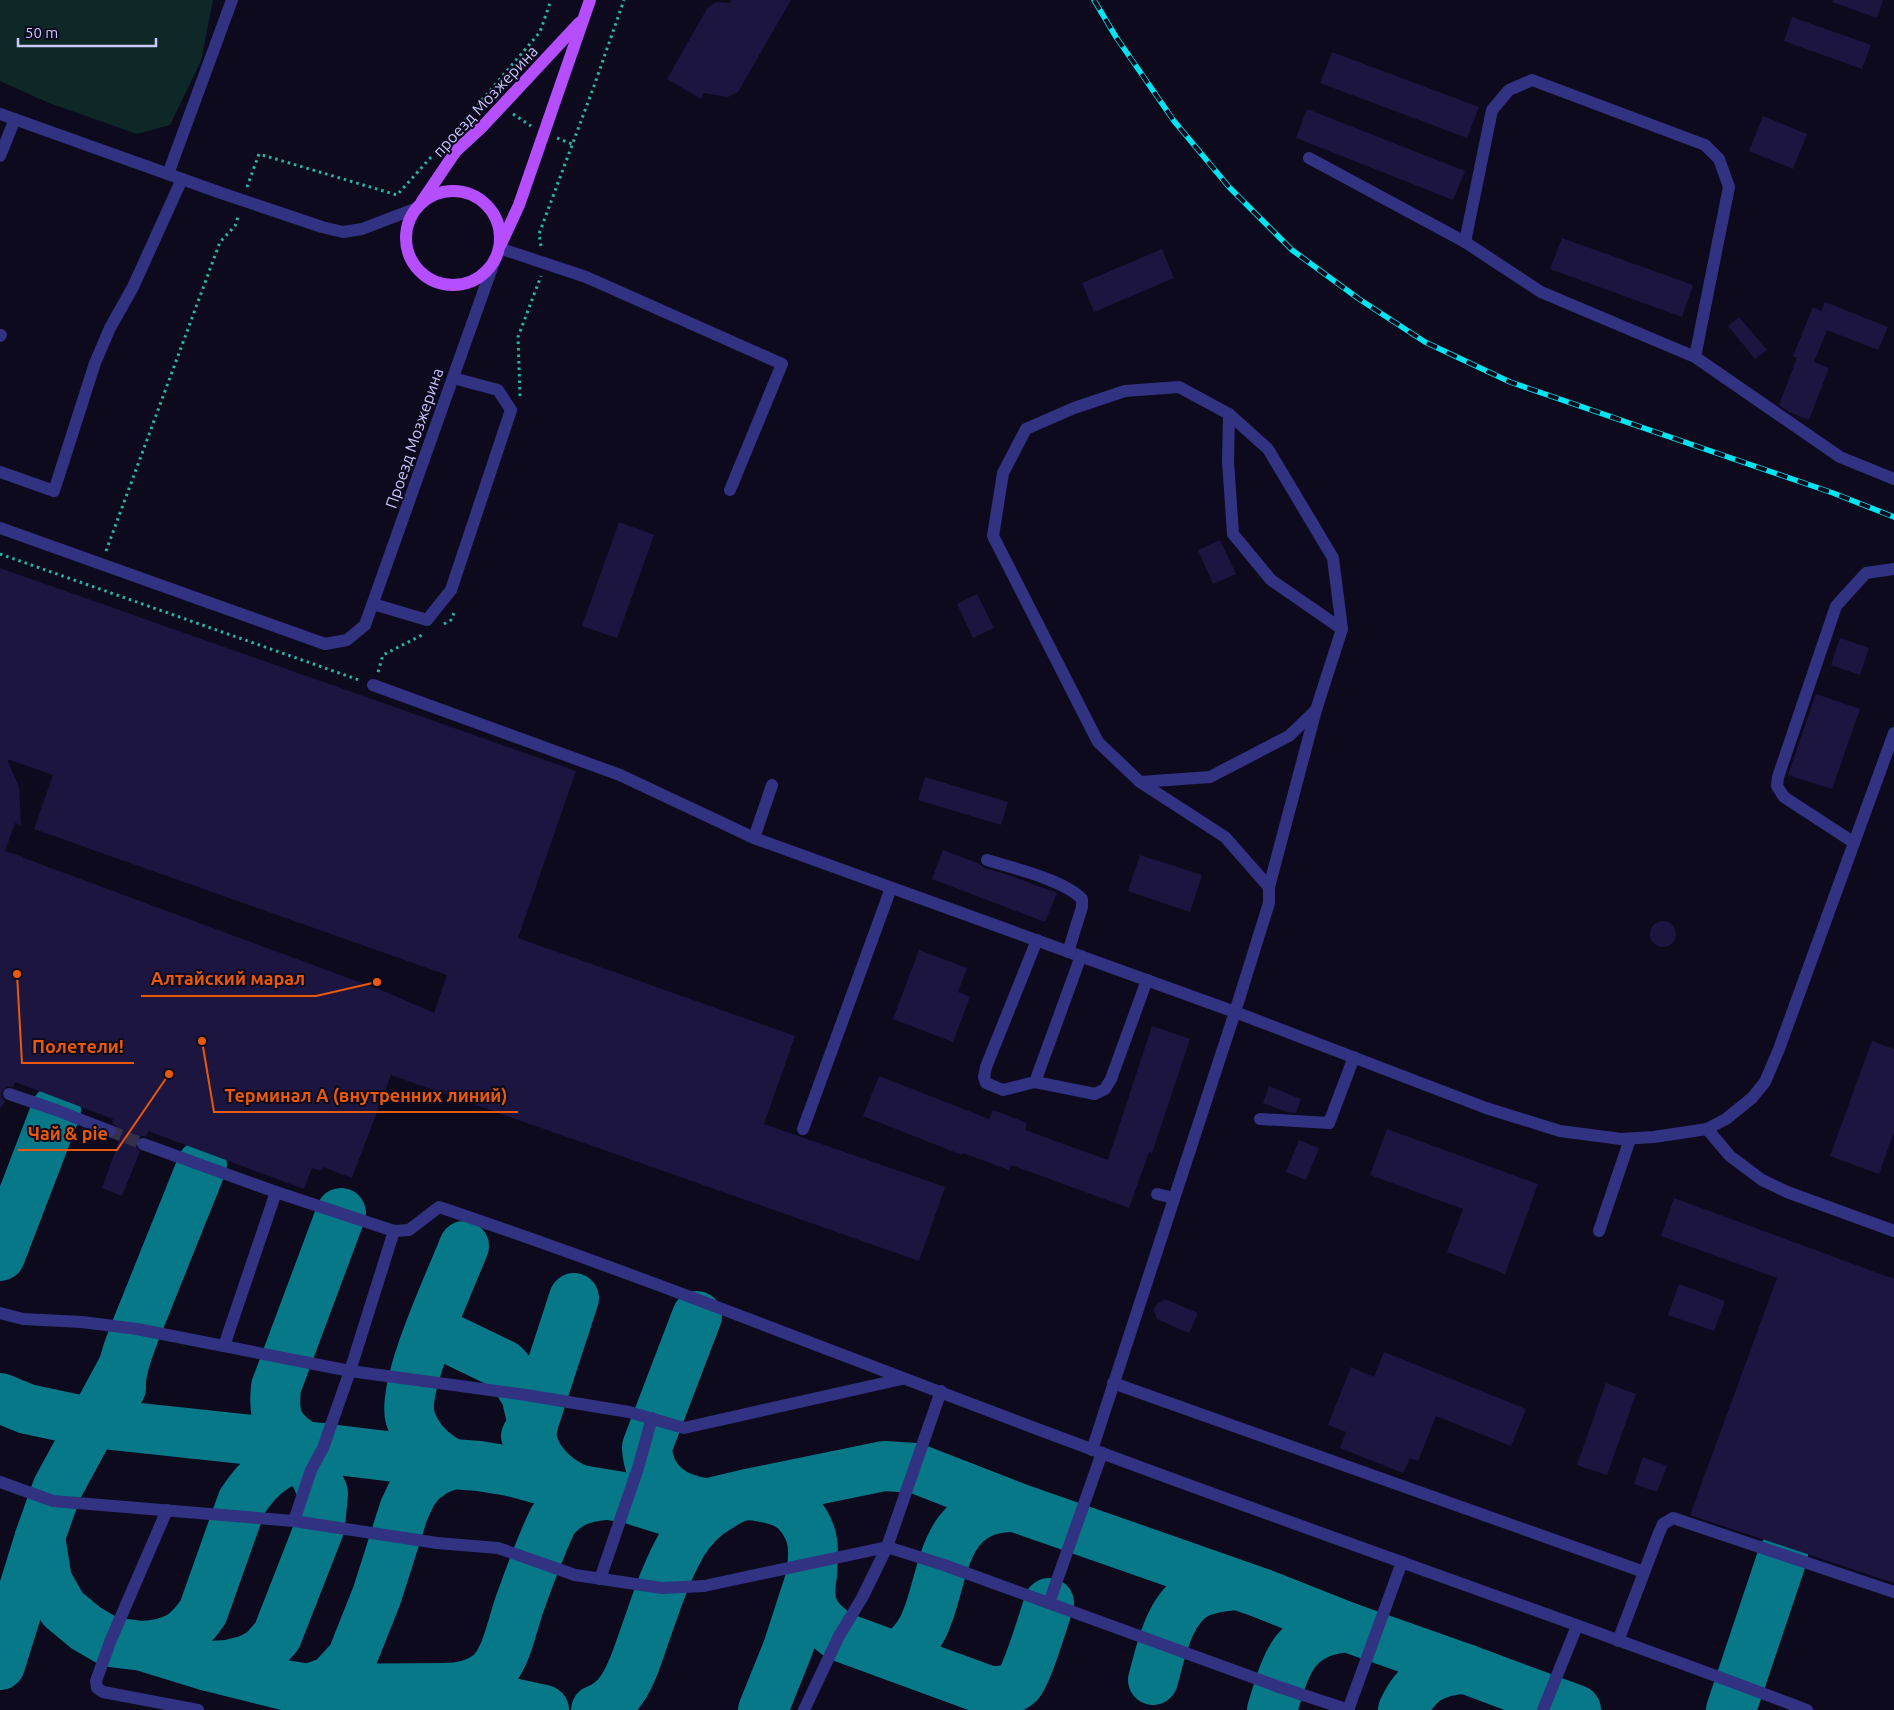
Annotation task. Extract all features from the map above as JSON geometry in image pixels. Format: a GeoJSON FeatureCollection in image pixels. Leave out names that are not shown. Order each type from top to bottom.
{"type":"FeatureCollection","features":[{"type":"Feature","properties":{"kind":"main road","name":"проезд Мозжерина"},"geometry":{"type":"LineString","coordinates":[[500,248],[519,205],[590,0]]}},
{"type":"Feature","properties":{"kind":"main road","name":"проезд Мозжерина"},"geometry":{"type":"LineString","coordinates":[[417,208],[456,151],[582,20]]}},
{"type":"Feature","properties":{"kind":"main road","name":"Проезд Мозжерина"},"geometry":{"type":"LineString","coordinates":[[459,191],[474,196],[487,205],[496,218],[500,233],[500,248],[494,262],[484,274],[463,284],[440,283],[426,276],[415,266],[408,252],[406,236],[409,221],[417,208],[429,198],[443,192],[459,191]]}},
{"type":"Feature","properties":{"kind":"street"},"geometry":{"type":"LineString","coordinates":[[168,174],[232,0]]}},
{"type":"Feature","properties":{"kind":"street"},"geometry":{"type":"LineString","coordinates":[[1465,242],[1492,110],[1509,90],[1532,80],[1705,145],[1719,159],[1729,187],[1695,357]]}},
{"type":"Feature","properties":{"kind":"street"},"geometry":{"type":"LineString","coordinates":[[0,114],[182,179],[322,227],[343,232],[362,229],[417,208]]}},
{"type":"Feature","properties":{"kind":"street"},"geometry":{"type":"LineString","coordinates":[[0,156],[14,119]]}},
{"type":"Feature","properties":{"kind":"street"},"geometry":{"type":"LineString","coordinates":[[1309,158],[1465,242],[1541,292],[1695,357],[1840,458],[1894,479]]}},
{"type":"Feature","properties":{"kind":"street"},"geometry":{"type":"LineString","coordinates":[[0,472],[54,491],[95,363],[110,328],[134,287],[182,179]]}},
{"type":"Feature","properties":{"kind":"street"},"geometry":{"type":"LineString","coordinates":[[500,248],[586,277],[782,364],[730,490]]}},
{"type":"Feature","properties":{"kind":"street","name":"Проезд Мозжерина"},"geometry":{"type":"LineString","coordinates":[[101,564],[325,644],[347,640],[365,625],[494,262]]}},
{"type":"Feature","properties":{"kind":"street"},"geometry":{"type":"LineString","coordinates":[[373,604],[427,620],[451,590],[511,410],[498,390],[453,378]]}},
{"type":"Feature","properties":{"kind":"street"},"geometry":{"type":"LineString","coordinates":[[1049,1603],[1097,1452],[1113,1383],[1269,903],[1269,887],[1316,710],[1342,629],[1333,558],[1268,449],[1229,414],[1179,387],[1125,391],[1074,408],[1026,429],[1003,473],[993,536],[1098,742],[1140,782],[1225,837],[1269,887]]}},
{"type":"Feature","properties":{"kind":"street"},"geometry":{"type":"LineString","coordinates":[[1229,414],[1228,461],[1233,534],[1272,580],[1342,629]]}},
{"type":"Feature","properties":{"kind":"street"},"geometry":{"type":"LineString","coordinates":[[0,528],[101,564]]}},
{"type":"Feature","properties":{"kind":"street"},"geometry":{"type":"LineString","coordinates":[[1853,842],[1784,797],[1777,786],[1778,777],[1836,606],[1866,573],[1894,569]]}},
{"type":"Feature","properties":{"kind":"street"},"geometry":{"type":"LineString","coordinates":[[373,685],[620,775],[754,838],[1235,1012],[1526,1121],[1560,1131],[1621,1139],[1654,1138],[1707,1129],[1740,1109],[1765,1082],[1779,1049],[1894,733]]}},
{"type":"Feature","properties":{"kind":"street"},"geometry":{"type":"LineString","coordinates":[[1140,782],[1210,778],[1290,736],[1316,710]]}},
{"type":"Feature","properties":{"kind":"street"},"geometry":{"type":"LineString","coordinates":[[754,838],[772,785]]}},
{"type":"Feature","properties":{"kind":"street"},"geometry":{"type":"LineString","coordinates":[[987,860],[1062,885],[1076,892],[1082,899],[1082,906],[1068,952]]}},
{"type":"Feature","properties":{"kind":"street"},"geometry":{"type":"LineString","coordinates":[[803,1128],[891,888]]}},
{"type":"Feature","properties":{"kind":"street"},"geometry":{"type":"LineString","coordinates":[[1037,940],[986,1067],[984,1077],[986,1083],[1003,1090],[1035,1082],[1095,1094],[1105,1089],[1111,1079],[1147,980]]}},
{"type":"Feature","properties":{"kind":"street"},"geometry":{"type":"LineString","coordinates":[[1035,1082],[1081,956]]}},
{"type":"Feature","properties":{"kind":"street"},"geometry":{"type":"LineString","coordinates":[[1260,1119],[1329,1123],[1354,1057]]}},
{"type":"Feature","properties":{"kind":"street"},"geometry":{"type":"LineString","coordinates":[[8,1094],[110,1131]]}},
{"type":"Feature","properties":{"kind":"street"},"geometry":{"type":"LineString","coordinates":[[1707,1129],[1730,1156],[1762,1180],[1787,1192],[1894,1230]]}},
{"type":"Feature","properties":{"kind":"street"},"geometry":{"type":"LineString","coordinates":[[1599,1231],[1630,1139]]}},
{"type":"Feature","properties":{"kind":"street"},"geometry":{"type":"LineString","coordinates":[[143,1144],[276,1192],[394,1231],[409,1230],[439,1207],[686,1295],[1097,1452],[1807,1710]]}},
{"type":"Feature","properties":{"kind":"street"},"geometry":{"type":"LineString","coordinates":[[224,1346],[276,1192]]}},
{"type":"Feature","properties":{"kind":"street"},"geometry":{"type":"LineString","coordinates":[[1157,1194],[1174,1198]]}},
{"type":"Feature","properties":{"kind":"street"},"geometry":{"type":"LineString","coordinates":[[294,1521],[312,1470],[323,1448],[350,1371],[394,1231]]}},
{"type":"Feature","properties":{"kind":"street"},"geometry":{"type":"LineString","coordinates":[[0,1313],[23,1319],[82,1322],[137,1329],[350,1371],[526,1395],[629,1412],[689,1428],[902,1379]]}},
{"type":"Feature","properties":{"kind":"street"},"geometry":{"type":"LineString","coordinates":[[1113,1383],[1644,1572]]}},
{"type":"Feature","properties":{"kind":"street"},"geometry":{"type":"LineString","coordinates":[[804,1710],[839,1636],[862,1598],[887,1547],[941,1392]]}},
{"type":"Feature","properties":{"kind":"street"},"geometry":{"type":"LineString","coordinates":[[600,1579],[638,1468],[652,1418]]}},
{"type":"Feature","properties":{"kind":"street"},"geometry":{"type":"LineString","coordinates":[[0,1482],[53,1501],[167,1510],[237,1518],[294,1521],[437,1543],[498,1548],[575,1575],[662,1588],[704,1586],[887,1547],[944,1565],[1279,1687],[1348,1710],[1402,1562]]}},
{"type":"Feature","properties":{"kind":"street"},"geometry":{"type":"LineString","coordinates":[[167,1510],[110,1642],[96,1681],[97,1688],[103,1692],[198,1710]]}},
{"type":"Feature","properties":{"kind":"street"},"geometry":{"type":"LineString","coordinates":[[1618,1641],[1659,1532],[1663,1524],[1673,1518],[1894,1592]]}},
{"type":"Feature","properties":{"kind":"street"},"geometry":{"type":"LineString","coordinates":[[1543,1710],[1577,1626]]}},
{"type":"Feature","properties":{"kind":"path"},"geometry":{"type":"LineString","coordinates":[[459,127],[540,32],[551,0]]}},
{"type":"Feature","properties":{"kind":"path"},"geometry":{"type":"LineString","coordinates":[[520,396],[518,337],[545,264],[539,234],[624,0]]}},
{"type":"Feature","properties":{"kind":"path"},"geometry":{"type":"LineString","coordinates":[[488,92],[519,120],[544,133],[572,144]]}},
{"type":"Feature","properties":{"kind":"path"},"geometry":{"type":"LineString","coordinates":[[92,587],[220,242],[235,226],[259,154],[397,195],[434,154]]}},
{"type":"Feature","properties":{"kind":"path"},"geometry":{"type":"LineString","coordinates":[[0,554],[373,685],[384,655],[426,633]]}},
{"type":"Feature","properties":{"kind":"path"},"geometry":{"type":"LineString","coordinates":[[442,625],[451,620],[454,611]]}},
{"type":"Feature","properties":{"kind":"green space"},"geometry":{"type":"Polygon","coordinates":[[[0,0],[213,0],[201,61],[170,125],[137,134],[49,103],[0,81],[0,0]]]}},
{"type":"Feature","properties":{"kind":"building"},"geometry":{"type":"Polygon","coordinates":[[[732,0],[791,0],[738,92],[728,97],[704,93],[701,99],[667,79],[708,7],[717,2],[730,3],[732,0]]]}},
{"type":"Feature","properties":{"kind":"building"},"geometry":{"type":"Polygon","coordinates":[[[1833,0],[1883,0],[1877,18],[1832,2],[1833,0]]]}},
{"type":"Feature","properties":{"kind":"building"},"geometry":{"type":"Polygon","coordinates":[[[1792,17],[1871,45],[1862,69],[1784,41],[1792,17]]]}},
{"type":"Feature","properties":{"kind":"building"},"geometry":{"type":"Polygon","coordinates":[[[1332,52],[1479,107],[1467,138],[1320,83],[1332,52]]]}},
{"type":"Feature","properties":{"kind":"building"},"geometry":{"type":"Polygon","coordinates":[[[1307,109],[1465,171],[1453,200],[1296,138],[1307,109]]]}},
{"type":"Feature","properties":{"kind":"building"},"geometry":{"type":"Polygon","coordinates":[[[1763,116],[1807,134],[1793,169],[1749,151],[1763,116]]]}},
{"type":"Feature","properties":{"kind":"building"},"geometry":{"type":"Polygon","coordinates":[[[1562,238],[1693,285],[1682,317],[1550,269],[1562,238]]]}},
{"type":"Feature","properties":{"kind":"building"},"geometry":{"type":"Polygon","coordinates":[[[1162,249],[1174,278],[1094,312],[1082,283],[1162,249]]]}},
{"type":"Feature","properties":{"kind":"building"},"geometry":{"type":"Polygon","coordinates":[[[1825,302],[1888,327],[1878,350],[1827,330],[1814,362],[1829,368],[1809,420],[1789,412],[1779,405],[1797,358],[1793,356],[1813,307],[1821,311],[1825,302]]]}},
{"type":"Feature","properties":{"kind":"building"},"geometry":{"type":"Polygon","coordinates":[[[1739,317],[1767,350],[1755,359],[1728,326],[1739,317]]]}},
{"type":"Feature","properties":{"kind":"building"},"geometry":{"type":"Polygon","coordinates":[[[619,522],[654,535],[617,638],[582,626],[619,522]]]}},
{"type":"Feature","properties":{"kind":"building"},"geometry":{"type":"Polygon","coordinates":[[[1220,540],[1236,574],[1213,584],[1198,550],[1220,540]]]}},
{"type":"Feature","properties":{"kind":"building"},"geometry":{"type":"Polygon","coordinates":[[[0,568],[576,771],[518,938],[795,1036],[764,1124],[945,1187],[919,1261],[391,1075],[352,1178],[323,1167],[321,1171],[312,1168],[304,1189],[148,1131],[146,1136],[141,1136],[136,1141],[135,1146],[140,1151],[122,1196],[102,1188],[119,1141],[113,1138],[118,1130],[112,1123],[113,1119],[15,1082],[13,1087],[7,1086],[2,1091],[1,1096],[5,1101],[0,1109],[0,568]],[[7,759],[19,787],[21,825],[15,823],[5,851],[23,857],[24,860],[24,858],[386,992],[434,1013],[447,975],[34,829],[53,775],[7,759]]]}},
{"type":"Feature","properties":{"kind":"building"},"geometry":{"type":"Polygon","coordinates":[[[977,594],[994,628],[973,638],[957,604],[977,594]]]}},
{"type":"Feature","properties":{"kind":"building"},"geometry":{"type":"Polygon","coordinates":[[[1840,638],[1869,648],[1860,675],[1831,665],[1840,638]]]}},
{"type":"Feature","properties":{"kind":"building"},"geometry":{"type":"Polygon","coordinates":[[[1816,694],[1860,709],[1832,789],[1788,775],[1816,694]]]}},
{"type":"Feature","properties":{"kind":"building"},"geometry":{"type":"Polygon","coordinates":[[[925,777],[1008,802],[1001,825],[918,800],[925,777]]]}},
{"type":"Feature","properties":{"kind":"building"},"geometry":{"type":"Polygon","coordinates":[[[943,850],[980,864],[985,868],[1057,893],[1045,922],[932,879],[943,850]]]}},
{"type":"Feature","properties":{"kind":"building"},"geometry":{"type":"Polygon","coordinates":[[[1140,855],[1202,875],[1190,912],[1128,891],[1140,855]]]}},
{"type":"Feature","properties":{"kind":"building"},"geometry":{"type":"Polygon","coordinates":[[[1663,921],[1672,925],[1676,934],[1672,943],[1663,947],[1654,943],[1650,934],[1654,925],[1663,921]]]}},
{"type":"Feature","properties":{"kind":"building"},"geometry":{"type":"Polygon","coordinates":[[[919,950],[967,968],[958,992],[970,997],[953,1042],[893,1019],[919,950]]]}},
{"type":"Feature","properties":{"kind":"building"},"geometry":{"type":"Polygon","coordinates":[[[1152,1026],[1190,1039],[1152,1153],[1149,1152],[1129,1208],[1011,1165],[1009,1170],[963,1153],[962,1155],[863,1116],[879,1076],[989,1119],[993,1110],[1027,1123],[1025,1130],[1108,1160],[1152,1026]]]}},
{"type":"Feature","properties":{"kind":"building"},"geometry":{"type":"Polygon","coordinates":[[[1872,1041],[1894,1049],[1894,1132],[1879,1174],[1830,1156],[1872,1041]]]}},
{"type":"Feature","properties":{"kind":"building"},"geometry":{"type":"Polygon","coordinates":[[[1269,1086],[1301,1099],[1296,1113],[1287,1112],[1263,1103],[1269,1086]]]}},
{"type":"Feature","properties":{"kind":"building"},"geometry":{"type":"Polygon","coordinates":[[[1387,1129],[1538,1184],[1505,1274],[1447,1252],[1463,1209],[1370,1175],[1387,1129]]]}},
{"type":"Feature","properties":{"kind":"building"},"geometry":{"type":"Polygon","coordinates":[[[1299,1140],[1319,1148],[1306,1180],[1286,1172],[1299,1140]]]}},
{"type":"Feature","properties":{"kind":"building"},"geometry":{"type":"Polygon","coordinates":[[[1674,1198],[1894,1279],[1894,1583],[1690,1515],[1777,1278],[1661,1236],[1674,1198]]]}},
{"type":"Feature","properties":{"kind":"building"},"geometry":{"type":"Polygon","coordinates":[[[1679,1284],[1725,1301],[1714,1331],[1668,1315],[1679,1284]]]}},
{"type":"Feature","properties":{"kind":"building"},"geometry":{"type":"Polygon","coordinates":[[[1165,1299],[1198,1313],[1189,1333],[1157,1319],[1154,1310],[1156,1305],[1165,1299]]]}},
{"type":"Feature","properties":{"kind":"building"},"geometry":{"type":"Polygon","coordinates":[[[1384,1352],[1526,1409],[1511,1446],[1436,1416],[1418,1461],[1410,1458],[1403,1473],[1340,1448],[1346,1432],[1328,1425],[1351,1367],[1374,1377],[1384,1352]]]}},
{"type":"Feature","properties":{"kind":"building"},"geometry":{"type":"Polygon","coordinates":[[[1606,1383],[1636,1394],[1607,1475],[1577,1465],[1606,1383]]]}},
{"type":"Feature","properties":{"kind":"building"},"geometry":{"type":"Polygon","coordinates":[[[1643,1457],[1667,1466],[1657,1492],[1634,1484],[1643,1457]]]}},
{"type":"Feature","properties":{"kind":"taxiway"},"geometry":{"type":"LineString","coordinates":[[0,1256],[56,1110]]}},
{"type":"Feature","properties":{"kind":"taxiway"},"geometry":{"type":"LineString","coordinates":[[121,1388],[123,1367],[131,1342],[202,1165]]}},
{"type":"Feature","properties":{"kind":"taxiway"},"geometry":{"type":"LineString","coordinates":[[304,1446],[288,1434],[279,1422],[275,1407],[276,1387],[341,1213]]}},
{"type":"Feature","properties":{"kind":"taxiway"},"geometry":{"type":"LineString","coordinates":[[452,1464],[426,1445],[416,1432],[410,1417],[409,1401],[420,1357],[464,1246]]}},
{"type":"Feature","properties":{"kind":"taxiway"},"geometry":{"type":"LineString","coordinates":[[574,1298],[533,1424],[532,1440],[538,1456],[549,1470],[562,1481],[577,1489]]}},
{"type":"Feature","properties":{"kind":"taxiway"},"geometry":{"type":"LineString","coordinates":[[697,1316],[647,1447],[652,1470],[665,1486],[683,1497],[705,1503]]}},
{"type":"Feature","properties":{"kind":"taxiway"},"geometry":{"type":"LineString","coordinates":[[430,1332],[450,1339],[504,1365],[526,1395],[533,1424],[526,1436]]}},
{"type":"Feature","properties":{"kind":"taxiway"},"geometry":{"type":"LineString","coordinates":[[0,1665],[57,1489],[123,1367]]}},
{"type":"Feature","properties":{"kind":"taxiway"},"geometry":{"type":"LineString","coordinates":[[0,1398],[27,1409],[93,1423],[272,1442],[510,1471],[580,1490],[628,1498],[666,1510],[683,1509],[884,1466],[915,1468],[1015,1507],[1261,1593],[1347,1627],[1576,1710]]}},
{"type":"Feature","properties":{"kind":"taxiway"},"geometry":{"type":"LineString","coordinates":[[208,1666],[228,1665],[248,1660],[263,1652],[277,1636],[320,1526],[323,1493],[315,1474],[298,1455],[272,1442]]}},
{"type":"Feature","properties":{"kind":"taxiway"},"geometry":{"type":"LineString","coordinates":[[143,1646],[171,1641],[185,1633],[197,1621],[203,1612],[242,1502],[258,1481],[276,1466],[297,1456],[323,1448]]}},
{"type":"Feature","properties":{"kind":"taxiway"},"geometry":{"type":"LineString","coordinates":[[309,1689],[331,1681],[352,1658],[377,1595],[404,1510],[412,1493],[421,1481],[435,1471],[452,1464]]}},
{"type":"Feature","properties":{"kind":"taxiway"},"geometry":{"type":"LineString","coordinates":[[443,1688],[476,1682],[493,1671],[506,1647],[539,1551],[553,1520],[569,1505],[589,1497],[604,1495]]}},
{"type":"Feature","properties":{"kind":"taxiway"},"geometry":{"type":"LineString","coordinates":[[596,1710],[614,1699],[628,1678],[665,1580],[686,1538],[693,1528],[708,1514],[728,1501],[741,1496],[751,1495],[778,1500],[796,1511],[803,1519],[808,1527],[813,1544],[810,1589],[812,1605],[820,1619],[832,1631],[839,1636],[989,1691],[1009,1689],[1019,1683],[1031,1658],[1049,1603]]}},
{"type":"Feature","properties":{"kind":"taxiway"},"geometry":{"type":"LineString","coordinates":[[894,1656],[913,1642],[926,1622],[950,1547],[963,1526],[984,1512],[1015,1507]]}},
{"type":"Feature","properties":{"kind":"taxiway"},"geometry":{"type":"LineString","coordinates":[[40,1537],[47,1581],[63,1609],[86,1628],[110,1642],[143,1646],[208,1666],[284,1685],[309,1689],[443,1688],[544,1710]]}},
{"type":"Feature","properties":{"kind":"taxiway"},"geometry":{"type":"LineString","coordinates":[[1731,1710],[1783,1555]]}},
{"type":"Feature","properties":{"kind":"taxiway"},"geometry":{"type":"LineString","coordinates":[[763,1710],[788,1648],[812,1574]]}},
{"type":"Feature","properties":{"kind":"taxiway"},"geometry":{"type":"LineString","coordinates":[[1153,1680],[1168,1630],[1181,1608],[1189,1599],[1200,1592],[1217,1587],[1235,1585]]}},
{"type":"Feature","properties":{"kind":"taxiway"},"geometry":{"type":"LineString","coordinates":[[1272,1710],[1287,1665],[1303,1644],[1314,1636],[1329,1630],[1347,1627]]}},
{"type":"Feature","properties":{"kind":"taxiway"},"geometry":{"type":"LineString","coordinates":[[1403,1710],[1414,1692],[1428,1679],[1445,1672],[1466,1669]]}},
{"type":"Feature","properties":{"kind":"tunnel"},"geometry":{"type":"LineString","coordinates":[[110,1131],[143,1144]]}},
{"type":"Feature","properties":{"kind":"railway"},"geometry":{"type":"LineString","coordinates":[[1094,0],[1116,37],[1174,121],[1229,187],[1292,250],[1359,299],[1425,342],[1510,382],[1833,493],[1894,517]]}},
{"type":"Feature","properties":{"kind":"place","name":"Полетели!"},"geometry":{"type":"Point","coordinates":[17,974]}},
{"type":"Feature","properties":{"kind":"place","name":"Алтайский марал"},"geometry":{"type":"Point","coordinates":[377,982]}},
{"type":"Feature","properties":{"kind":"place","name":"Терминал А (внутренних линий)"},"geometry":{"type":"Point","coordinates":[202,1041]}},
{"type":"Feature","properties":{"kind":"place","name":"Чай & pie"},"geometry":{"type":"Point","coordinates":[169,1074]}}]}
